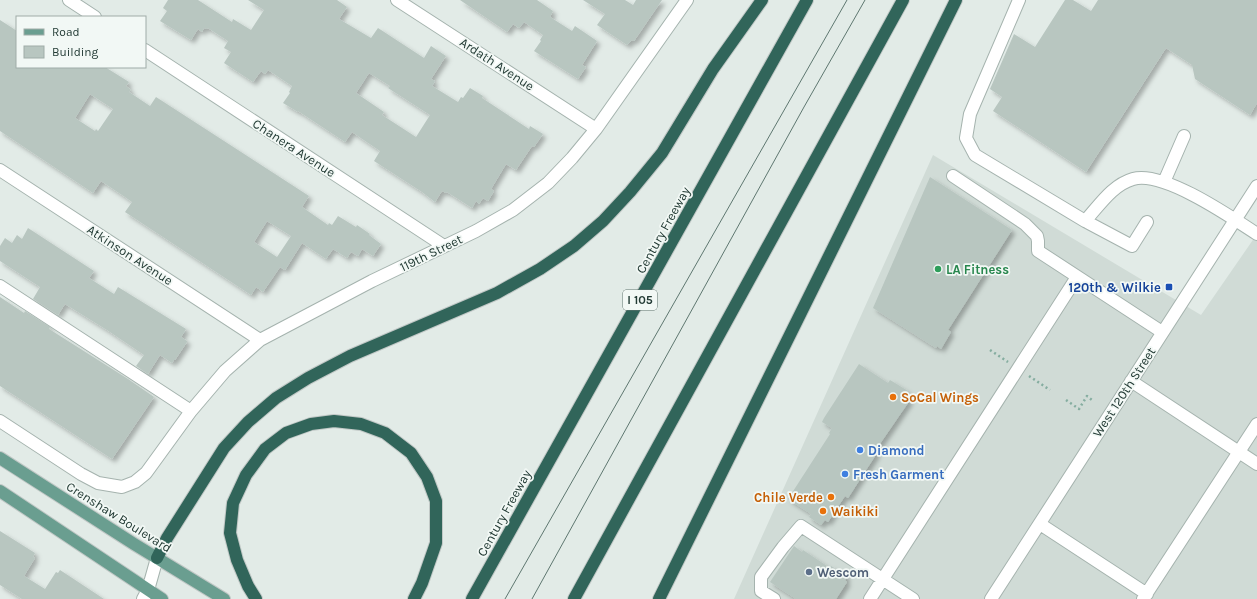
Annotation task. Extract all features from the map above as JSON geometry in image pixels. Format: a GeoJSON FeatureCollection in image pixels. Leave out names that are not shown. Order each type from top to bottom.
{"type":"FeatureCollection","features":[{"type":"Feature","properties":{"kind":"highway"},"geometry":{"type":"LineString","coordinates":[[157,558],[167,538],[224,448],[248,422],[276,398],[308,378],[350,356],[496,293],[540,269],[574,246],[602,221],[630,192],[662,153],[713,69],[762,0]]}},
{"type":"Feature","properties":{"kind":"highway","name":"Century Freeway"},"geometry":{"type":"LineString","coordinates":[[472,599],[807,0]]}},
{"type":"Feature","properties":{"kind":"highway"},"geometry":{"type":"LineString","coordinates":[[574,599],[903,0]]}},
{"type":"Feature","properties":{"kind":"highway"},"geometry":{"type":"LineString","coordinates":[[659,599],[956,0]]}},
{"type":"Feature","properties":{"kind":"highway"},"geometry":{"type":"LineString","coordinates":[[256,599],[248,586],[237,560],[230,533],[233,503],[246,475],[265,450],[286,434],[311,424],[334,421],[361,424],[385,434],[411,453],[427,477],[436,501],[436,543],[422,583],[414,599]]}},
{"type":"Feature","properties":{"kind":"highway"},"geometry":{"type":"LineString","coordinates":[[578,599],[589,571]]}},
{"type":"Feature","properties":{"kind":"main road","name":"Crenshaw Boulevard"},"geometry":{"type":"LineString","coordinates":[[0,458],[224,599]]}},
{"type":"Feature","properties":{"kind":"main road"},"geometry":{"type":"LineString","coordinates":[[0,491],[145,594],[162,599]]}},
{"type":"Feature","properties":{"kind":"street"},"geometry":{"type":"LineString","coordinates":[[69,0],[93,16]]}},
{"type":"Feature","properties":{"kind":"street","name":"Ardath Avenue"},"geometry":{"type":"LineString","coordinates":[[397,0],[596,129]]}},
{"type":"Feature","properties":{"kind":"street","name":"119th Street"},"geometry":{"type":"LineString","coordinates":[[0,421],[98,483],[122,487],[135,482],[146,473],[191,411],[225,372],[260,340],[372,281],[476,231],[513,210],[548,183],[572,158],[596,129],[687,0]]}},
{"type":"Feature","properties":{"kind":"street"},"geometry":{"type":"LineString","coordinates":[[1019,0],[970,114],[966,138],[975,155],[1086,221],[1132,246],[1147,222]]}},
{"type":"Feature","properties":{"kind":"street","name":"Chanera Avenue"},"geometry":{"type":"LineString","coordinates":[[146,51],[444,246]]}},
{"type":"Feature","properties":{"kind":"street"},"geometry":{"type":"LineString","coordinates":[[1164,182],[1184,136]]}},
{"type":"Feature","properties":{"kind":"street","name":"Atkinson Avenue"},"geometry":{"type":"LineString","coordinates":[[0,170],[260,340]]}},
{"type":"Feature","properties":{"kind":"street"},"geometry":{"type":"LineString","coordinates":[[953,176],[1025,224],[1036,236],[1038,241],[1038,251],[1162,332]]}},
{"type":"Feature","properties":{"kind":"street"},"geometry":{"type":"LineString","coordinates":[[1086,221],[1113,190],[1134,179],[1156,179],[1184,190],[1257,234]]}},
{"type":"Feature","properties":{"kind":"street","name":"West 120th Street"},"geometry":{"type":"LineString","coordinates":[[992,599],[1257,186]]}},
{"type":"Feature","properties":{"kind":"street"},"geometry":{"type":"LineString","coordinates":[[870,599],[1077,277]]}},
{"type":"Feature","properties":{"kind":"street"},"geometry":{"type":"LineString","coordinates":[[0,286],[191,411]]}},
{"type":"Feature","properties":{"kind":"street"},"geometry":{"type":"LineString","coordinates":[[1131,381],[1257,464]]}},
{"type":"Feature","properties":{"kind":"street"},"geometry":{"type":"LineString","coordinates":[[1040,524],[1145,596],[1257,424]]}},
{"type":"Feature","properties":{"kind":"street"},"geometry":{"type":"LineString","coordinates":[[774,599],[761,591],[761,577],[783,547],[801,526],[913,599]]}},
{"type":"Feature","properties":{"kind":"street"},"geometry":{"type":"LineString","coordinates":[[145,594],[157,558]]}},
{"type":"Feature","properties":{"kind":"path"},"geometry":{"type":"LineString","coordinates":[[990,350],[1012,364]]}},
{"type":"Feature","properties":{"kind":"path"},"geometry":{"type":"LineString","coordinates":[[1027,375],[1050,390]]}},
{"type":"Feature","properties":{"kind":"path"},"geometry":{"type":"LineString","coordinates":[[1066,400],[1079,408],[1087,396],[1092,400]]}},
{"type":"Feature","properties":{"kind":"shaded area"},"geometry":{"type":"Polygon","coordinates":[[[933,155],[1201,315],[1257,234],[1257,599],[734,599],[933,155]]]}},
{"type":"Feature","properties":{"kind":"building"},"geometry":{"type":"Polygon","coordinates":[[[168,0],[198,0],[232,22],[233,19],[251,30],[264,10],[248,0],[337,0],[347,7],[339,19],[371,38],[378,28],[424,58],[431,46],[446,56],[431,79],[435,81],[432,86],[458,102],[470,88],[483,96],[482,98],[529,129],[530,126],[543,134],[534,147],[532,146],[516,170],[506,164],[491,189],[494,191],[488,201],[483,198],[479,204],[476,201],[472,208],[447,192],[442,191],[435,202],[374,161],[380,151],[352,132],[345,142],[298,111],[283,103],[290,93],[289,92],[292,86],[268,70],[265,74],[261,71],[253,82],[224,63],[231,52],[224,48],[228,41],[208,28],[204,28],[202,32],[198,29],[191,40],[160,21],[167,11],[163,8],[168,0]],[[369,73],[356,93],[384,112],[382,115],[416,137],[430,115],[388,88],[390,86],[369,73]]]}},
{"type":"Feature","properties":{"kind":"building"},"geometry":{"type":"Polygon","coordinates":[[[460,0],[537,0],[553,11],[550,17],[572,31],[575,26],[597,41],[582,65],[586,67],[578,79],[534,51],[543,35],[524,22],[519,28],[513,24],[507,32],[460,0]]]}},
{"type":"Feature","properties":{"kind":"building"},"geometry":{"type":"Polygon","coordinates":[[[583,0],[625,0],[633,5],[636,0],[662,0],[634,41],[632,40],[627,45],[597,25],[605,14],[583,0]]]}},
{"type":"Feature","properties":{"kind":"building"},"geometry":{"type":"Polygon","coordinates":[[[1065,0],[1073,0],[1091,11],[1098,0],[1257,0],[1257,103],[1250,115],[1195,79],[1192,65],[1166,48],[1086,172],[993,111],[1002,97],[990,89],[1014,34],[1035,47],[1065,0]]]}},
{"type":"Feature","properties":{"kind":"building"},"geometry":{"type":"Polygon","coordinates":[[[0,20],[16,30],[16,68],[107,68],[129,82],[126,86],[131,90],[129,92],[150,106],[156,97],[309,196],[302,207],[328,225],[329,223],[332,225],[338,216],[356,227],[357,225],[381,244],[373,256],[362,249],[358,256],[351,252],[347,258],[333,249],[326,259],[302,243],[285,270],[280,267],[263,292],[256,287],[251,295],[125,212],[132,202],[101,181],[93,193],[0,131],[0,20]],[[90,94],[75,118],[95,131],[96,129],[98,131],[113,109],[90,94]],[[267,221],[254,242],[277,257],[291,236],[267,221]]]}},
{"type":"Feature","properties":{"kind":"building","name":"LA Fitness"},"geometry":{"type":"Polygon","coordinates":[[[930,177],[1012,230],[948,330],[951,332],[941,349],[937,346],[936,348],[873,308],[930,177]]]}},
{"type":"Feature","properties":{"kind":"building"},"geometry":{"type":"Polygon","coordinates":[[[28,228],[94,271],[89,278],[114,294],[118,287],[186,329],[181,337],[187,342],[175,360],[172,363],[160,355],[148,374],[136,366],[144,355],[107,330],[65,304],[58,315],[33,299],[40,287],[0,261],[0,246],[5,238],[12,243],[17,235],[22,239],[28,228]]]}},
{"type":"Feature","properties":{"kind":"building"},"geometry":{"type":"Polygon","coordinates":[[[0,297],[24,313],[25,311],[50,327],[49,329],[154,397],[112,459],[0,386],[0,297]]]}},
{"type":"Feature","properties":{"kind":"building"},"geometry":{"type":"Polygon","coordinates":[[[859,364],[888,383],[890,380],[908,391],[906,398],[910,400],[875,451],[877,453],[848,498],[845,496],[828,522],[825,520],[821,525],[809,517],[811,514],[788,499],[830,434],[829,433],[832,428],[822,422],[859,364]]]}},
{"type":"Feature","properties":{"kind":"building"},"geometry":{"type":"Polygon","coordinates":[[[0,531],[35,553],[33,557],[35,558],[24,576],[45,589],[56,572],[58,573],[60,570],[104,599],[22,599],[0,585],[0,531]]]}},
{"type":"Feature","properties":{"kind":"building","name":"Wescom"},"geometry":{"type":"Polygon","coordinates":[[[794,546],[802,552],[803,550],[830,568],[831,566],[847,576],[845,580],[847,582],[836,599],[796,599],[770,582],[794,546]]]}},
{"type":"Feature","properties":{"kind":"tram line"},"geometry":{"type":"LineString","coordinates":[[505,599],[847,0]]}},
{"type":"Feature","properties":{"kind":"tram line"},"geometry":{"type":"LineString","coordinates":[[532,599],[804,107],[865,0]]}},
{"type":"Feature","properties":{"kind":"place","name":"LA Fitness"},"geometry":{"type":"Point","coordinates":[938,269]}},
{"type":"Feature","properties":{"kind":"place","name":"120th & Wilkie"},"geometry":{"type":"Point","coordinates":[1169,287]}},
{"type":"Feature","properties":{"kind":"place","name":"SoCal Wings"},"geometry":{"type":"Point","coordinates":[893,397]}},
{"type":"Feature","properties":{"kind":"place","name":"Diamond"},"geometry":{"type":"Point","coordinates":[860,450]}},
{"type":"Feature","properties":{"kind":"place","name":"Fresh Garment"},"geometry":{"type":"Point","coordinates":[845,474]}},
{"type":"Feature","properties":{"kind":"place","name":"Chile Verde"},"geometry":{"type":"Point","coordinates":[831,497]}},
{"type":"Feature","properties":{"kind":"place","name":"Waikiki"},"geometry":{"type":"Point","coordinates":[823,511]}},
{"type":"Feature","properties":{"kind":"place","name":"Wescom"},"geometry":{"type":"Point","coordinates":[809,572]}}]}
